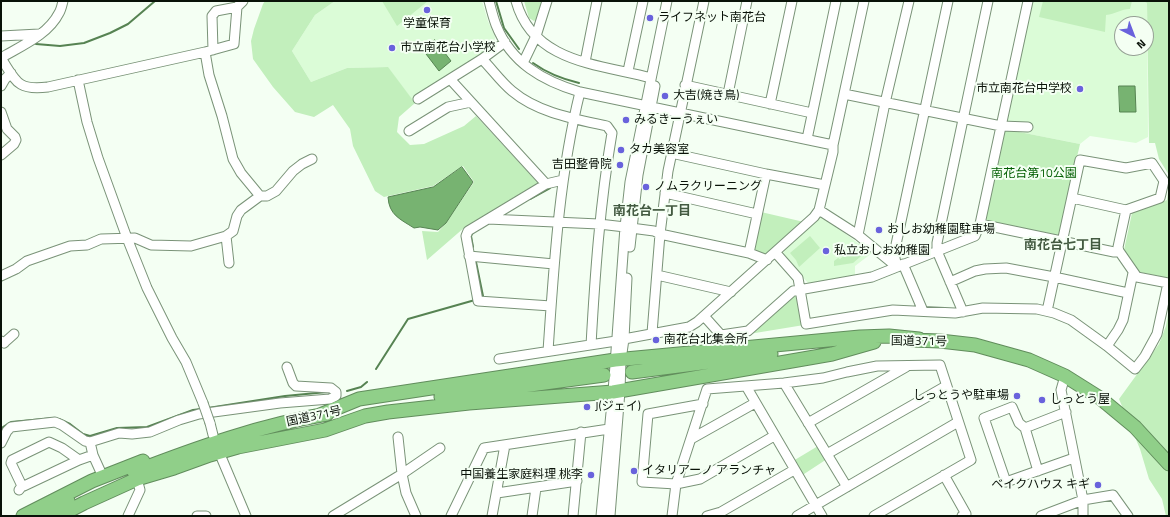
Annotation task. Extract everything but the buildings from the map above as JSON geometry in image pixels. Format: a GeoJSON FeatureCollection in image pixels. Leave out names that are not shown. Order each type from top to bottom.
{"type":"FeatureCollection","features":[{"type":"Feature","properties":{"kind":"highway"},"geometry":{"type":"LineString","coordinates":[[255,425],[359,399],[620,350],[889,336],[919,340]]}},
{"type":"Feature","properties":{"kind":"highway","name":"国道371号"},"geometry":{"type":"LineString","coordinates":[[632,372],[874,342],[919,340],[975,345],[1029,360],[1066,376],[1100,398],[1135,427],[1169,464]]}},
{"type":"Feature","properties":{"kind":"highway"},"geometry":{"type":"LineString","coordinates":[[151,466],[325,430],[365,416],[388,412],[469,403],[616,391],[832,354],[874,342]]}},
{"type":"Feature","properties":{"kind":"highway","name":"国道371号"},"geometry":{"type":"LineString","coordinates":[[39,516],[85,493],[151,466],[226,439],[291,422],[364,407],[604,375]]}},
{"type":"Feature","properties":{"kind":"highway"},"geometry":{"type":"LineString","coordinates":[[320,415],[347,403]]}},
{"type":"Feature","properties":{"kind":"highway"},"geometry":{"type":"LineString","coordinates":[[238,447],[278,434],[339,419],[364,407]]}},
{"type":"Feature","properties":{"kind":"highway"},"geometry":{"type":"LineString","coordinates":[[23,516],[104,476],[212,429],[291,422]]}},
{"type":"Feature","properties":{"kind":"highway"},"geometry":{"type":"LineString","coordinates":[[59,516],[84,502],[137,479],[174,468],[214,453]]}},
{"type":"Feature","properties":{"kind":"street"},"geometry":{"type":"LineString","coordinates":[[63,1],[59,13],[54,20],[39,34],[1,58],[11,73],[24,87],[33,89],[78,80],[209,51],[234,44],[240,4],[216,11],[212,16],[209,51],[209,75],[218,101],[232,159],[241,173],[260,196]]}},
{"type":"Feature","properties":{"kind":"street"},"geometry":{"type":"LineString","coordinates":[[489,1],[496,25],[505,42],[523,63],[545,79],[560,86],[580,92],[833,145]]}},
{"type":"Feature","properties":{"kind":"street"},"geometry":{"type":"LineString","coordinates":[[516,1],[518,11],[527,25],[548,47],[561,54],[585,62],[628,71],[651,78]]}},
{"type":"Feature","properties":{"kind":"street"},"geometry":{"type":"LineString","coordinates":[[523,63],[536,36],[547,1]]}},
{"type":"Feature","properties":{"kind":"street"},"geometry":{"type":"LineString","coordinates":[[585,62],[597,1]]}},
{"type":"Feature","properties":{"kind":"street"},"geometry":{"type":"LineString","coordinates":[[628,71],[643,1]]}},
{"type":"Feature","properties":{"kind":"street"},"geometry":{"type":"LineString","coordinates":[[610,516],[616,391],[628,228],[638,175],[651,78],[667,1]]}},
{"type":"Feature","properties":{"kind":"street"},"geometry":{"type":"LineString","coordinates":[[648,106],[673,1]]}},
{"type":"Feature","properties":{"kind":"street"},"geometry":{"type":"LineString","coordinates":[[652,333],[660,234],[671,153],[704,1]]}},
{"type":"Feature","properties":{"kind":"street"},"geometry":{"type":"LineString","coordinates":[[728,94],[747,1]]}},
{"type":"Feature","properties":{"kind":"street"},"geometry":{"type":"LineString","coordinates":[[770,104],[792,1]]}},
{"type":"Feature","properties":{"kind":"street"},"geometry":{"type":"LineString","coordinates":[[807,139],[836,1]]}},
{"type":"Feature","properties":{"kind":"street"},"geometry":{"type":"LineString","coordinates":[[498,359],[591,345],[620,350],[652,333],[689,327],[704,316],[814,217],[819,210],[833,152],[833,145],[864,1]]}},
{"type":"Feature","properties":{"kind":"street"},"geometry":{"type":"LineString","coordinates":[[858,236],[885,103],[909,1]]}},
{"type":"Feature","properties":{"kind":"street"},"geometry":{"type":"LineString","coordinates":[[923,311],[894,254],[948,1]]}},
{"type":"Feature","properties":{"kind":"street"},"geometry":{"type":"LineString","coordinates":[[963,312],[937,251],[937,243],[988,1]]}},
{"type":"Feature","properties":{"kind":"street"},"geometry":{"type":"LineString","coordinates":[[704,316],[721,335],[748,331],[793,291],[872,277],[975,236],[980,224],[1028,1]]}},
{"type":"Feature","properties":{"kind":"street"},"geometry":{"type":"LineString","coordinates":[[1,36],[39,34]]}},
{"type":"Feature","properties":{"kind":"street"},"geometry":{"type":"LineString","coordinates":[[418,99],[482,59],[505,42]]}},
{"type":"Feature","properties":{"kind":"street"},"geometry":{"type":"LineString","coordinates":[[482,59],[511,91],[520,97],[536,106],[574,119],[607,126],[612,133],[604,178],[599,224],[591,345]]}},
{"type":"Feature","properties":{"kind":"street"},"geometry":{"type":"LineString","coordinates":[[1,86],[11,73]]}},
{"type":"Feature","properties":{"kind":"street"},"geometry":{"type":"LineString","coordinates":[[450,79],[546,184]]}},
{"type":"Feature","properties":{"kind":"street"},"geometry":{"type":"LineString","coordinates":[[78,80],[98,158],[127,238],[147,288],[186,362],[212,429]]}},
{"type":"Feature","properties":{"kind":"street"},"geometry":{"type":"LineString","coordinates":[[685,85],[812,113]]}},
{"type":"Feature","properties":{"kind":"street"},"geometry":{"type":"LineString","coordinates":[[548,351],[554,264],[563,180],[580,92]]}},
{"type":"Feature","properties":{"kind":"street"},"geometry":{"type":"LineString","coordinates":[[844,94],[963,119],[1001,126],[1028,128]]}},
{"type":"Feature","properties":{"kind":"street"},"geometry":{"type":"LineString","coordinates":[[218,101],[228,101]]}},
{"type":"Feature","properties":{"kind":"street"},"geometry":{"type":"LineString","coordinates":[[409,132],[448,107],[471,102]]}},
{"type":"Feature","properties":{"kind":"street"},"geometry":{"type":"LineString","coordinates":[[1,112],[7,130],[15,137],[16,140],[14,144],[1,155]]}},
{"type":"Feature","properties":{"kind":"street"},"geometry":{"type":"LineString","coordinates":[[671,153],[766,174],[825,185]]}},
{"type":"Feature","properties":{"kind":"street"},"geometry":{"type":"LineString","coordinates":[[1,276],[27,262],[70,246],[87,245],[101,239],[135,238],[151,245],[191,246],[226,236],[233,230],[237,216],[241,210],[260,196],[267,196],[276,191],[293,171],[312,158]]}},
{"type":"Feature","properties":{"kind":"street"},"geometry":{"type":"LineString","coordinates":[[1047,310],[1080,160],[1126,168],[1152,163],[1164,181],[1160,198],[1126,210],[1072,198]]}},
{"type":"Feature","properties":{"kind":"street"},"geometry":{"type":"LineString","coordinates":[[749,253],[766,174]]}},
{"type":"Feature","properties":{"kind":"street"},"geometry":{"type":"LineString","coordinates":[[551,306],[478,301],[466,236],[468,231],[546,184],[563,180]]}},
{"type":"Feature","properties":{"kind":"street"},"geometry":{"type":"LineString","coordinates":[[665,194],[757,214]]}},
{"type":"Feature","properties":{"kind":"street"},"geometry":{"type":"LineString","coordinates":[[819,210],[900,265]]}},
{"type":"Feature","properties":{"kind":"street"},"geometry":{"type":"LineString","coordinates":[[775,252],[798,278],[806,324],[893,310],[955,313],[983,308],[1037,308],[1047,310],[1071,320],[1107,346],[1135,369],[1145,356],[1157,334],[1168,284],[1137,276],[1133,273],[1119,251],[1118,247],[1126,210]]}},
{"type":"Feature","properties":{"kind":"street"},"geometry":{"type":"LineString","coordinates":[[488,219],[599,224],[654,231],[660,234],[749,253],[767,260]]}},
{"type":"Feature","properties":{"kind":"street"},"geometry":{"type":"LineString","coordinates":[[980,224],[1062,242],[1114,252],[1119,251]]}},
{"type":"Feature","properties":{"kind":"street"},"geometry":{"type":"LineString","coordinates":[[226,236],[228,263]]}},
{"type":"Feature","properties":{"kind":"street"},"geometry":{"type":"LineString","coordinates":[[469,256],[554,264]]}},
{"type":"Feature","properties":{"kind":"street"},"geometry":{"type":"LineString","coordinates":[[950,282],[975,271],[1006,268],[1128,293]]}},
{"type":"Feature","properties":{"kind":"street"},"geometry":{"type":"LineString","coordinates":[[1107,346],[1121,326],[1133,273]]}},
{"type":"Feature","properties":{"kind":"street"},"geometry":{"type":"LineString","coordinates":[[657,275],[730,292]]}},
{"type":"Feature","properties":{"kind":"street"},"geometry":{"type":"LineString","coordinates":[[1,341],[4,343],[14,334]]}},
{"type":"Feature","properties":{"kind":"street"},"geometry":{"type":"LineString","coordinates":[[672,516],[676,484],[707,389],[784,383],[823,378],[877,366],[906,367],[940,365],[971,460],[874,516]]}},
{"type":"Feature","properties":{"kind":"street"},"geometry":{"type":"LineString","coordinates":[[1,443],[7,431],[11,427],[54,422],[62,425],[85,441],[90,442],[119,433],[132,434],[150,432],[179,420],[199,414],[330,398],[336,396],[336,392],[331,388],[296,386],[293,383],[287,367]]}},
{"type":"Feature","properties":{"kind":"street"},"geometry":{"type":"LineString","coordinates":[[808,423],[906,367]]}},
{"type":"Feature","properties":{"kind":"street"},"geometry":{"type":"LineString","coordinates":[[1066,376],[1061,390],[1083,500],[1083,516]]}},
{"type":"Feature","properties":{"kind":"street"},"geometry":{"type":"LineString","coordinates":[[784,383],[847,487]]}},
{"type":"Feature","properties":{"kind":"street"},"geometry":{"type":"LineString","coordinates":[[746,386],[822,516]]}},
{"type":"Feature","properties":{"kind":"street"},"geometry":{"type":"LineString","coordinates":[[827,454],[946,386]]}},
{"type":"Feature","properties":{"kind":"street"},"geometry":{"type":"LineString","coordinates":[[601,516],[609,429],[616,391]]}},
{"type":"Feature","properties":{"kind":"street"},"geometry":{"type":"LineString","coordinates":[[691,439],[756,403]]}},
{"type":"Feature","properties":{"kind":"street"},"geometry":{"type":"LineString","coordinates":[[703,404],[648,414],[642,482],[676,484],[700,479],[774,436]]}},
{"type":"Feature","properties":{"kind":"street"},"geometry":{"type":"LineString","coordinates":[[1038,471],[1025,428],[1019,423],[1012,407],[984,418],[1006,482],[1038,471],[1074,458]]}},
{"type":"Feature","properties":{"kind":"street"},"geometry":{"type":"LineString","coordinates":[[1025,428],[1066,412]]}},
{"type":"Feature","properties":{"kind":"street"},"geometry":{"type":"LineString","coordinates":[[797,516],[958,422]]}},
{"type":"Feature","properties":{"kind":"street"},"geometry":{"type":"LineString","coordinates":[[451,516],[484,448],[581,432],[609,429]]}},
{"type":"Feature","properties":{"kind":"street"},"geometry":{"type":"LineString","coordinates":[[573,516],[581,432]]}},
{"type":"Feature","properties":{"kind":"street"},"geometry":{"type":"LineString","coordinates":[[398,437],[402,474],[406,493],[416,516]]}},
{"type":"Feature","properties":{"kind":"street"},"geometry":{"type":"LineString","coordinates":[[79,460],[62,448],[49,442],[12,460],[11,463],[20,488],[79,460],[93,455]]}},
{"type":"Feature","properties":{"kind":"street"},"geometry":{"type":"LineString","coordinates":[[90,442],[93,455],[104,476]]}},
{"type":"Feature","properties":{"kind":"street"},"geometry":{"type":"LineString","coordinates":[[492,516],[505,445]]}},
{"type":"Feature","properties":{"kind":"street"},"geometry":{"type":"LineString","coordinates":[[333,516],[402,474],[440,448]]}},
{"type":"Feature","properties":{"kind":"street"},"geometry":{"type":"LineString","coordinates":[[214,453],[246,516]]}},
{"type":"Feature","properties":{"kind":"street"},"geometry":{"type":"LineString","coordinates":[[707,516],[721,512],[794,470]]}},
{"type":"Feature","properties":{"kind":"street"},"geometry":{"type":"LineString","coordinates":[[944,475],[966,514],[962,516]]}},
{"type":"Feature","properties":{"kind":"street"},"geometry":{"type":"LineString","coordinates":[[128,516],[140,490],[137,479]]}},
{"type":"Feature","properties":{"kind":"street"},"geometry":{"type":"LineString","coordinates":[[496,493],[577,481]]}},
{"type":"Feature","properties":{"kind":"street"},"geometry":{"type":"LineString","coordinates":[[532,516],[536,488]]}},
{"type":"Feature","properties":{"kind":"street"},"geometry":{"type":"LineString","coordinates":[[1042,516],[1083,500],[1113,495],[1128,516]]}},
{"type":"Feature","properties":{"kind":"street"},"geometry":{"type":"LineString","coordinates":[[197,516],[206,516]]}},
{"type":"Feature","properties":{"kind":"shaded area","name":"市立南花台小学校"},"geometry":{"type":"Polygon","coordinates":[[[335,1],[482,1],[495,37],[494,45],[447,78],[412,100],[387,67],[347,68],[311,82],[292,51],[315,15],[335,1]]]}},
{"type":"Feature","properties":{"kind":"shaded area","name":"市立南花台中学校"},"geometry":{"type":"Polygon","coordinates":[[[1032,1],[1143,1],[1147,3],[1147,16],[1114,16],[1114,56],[1147,56],[1148,137],[1136,143],[1090,136],[1080,144],[1004,129],[1032,1]]]}},
{"type":"Feature","properties":{"kind":"shaded area"},"geometry":{"type":"Polygon","coordinates":[[[435,40],[451,61],[439,71],[423,50],[435,40]]]}},
{"type":"Feature","properties":{"kind":"shaded area"},"geometry":{"type":"Polygon","coordinates":[[[1119,86],[1135,86],[1136,112],[1120,112],[1119,86]]]}},
{"type":"Feature","properties":{"kind":"shaded area"},"geometry":{"type":"Polygon","coordinates":[[[462,167],[473,182],[446,223],[438,230],[420,227],[414,228],[396,216],[393,212],[388,197],[433,187],[462,167]]]}},
{"type":"Feature","properties":{"kind":"shaded area","name":"私立おしお幼稚園"},"geometry":{"type":"Polygon","coordinates":[[[819,217],[822,217],[872,253],[855,266],[855,276],[823,282],[808,283],[783,256],[784,249],[819,217]]]}},
{"type":"Feature","properties":{"kind":"green space"},"geometry":{"type":"Polygon","coordinates":[[[265,1],[335,1],[315,15],[292,51],[311,82],[347,68],[388,67],[415,103],[399,117],[397,132],[410,145],[424,144],[464,126],[476,116],[538,183],[465,227],[427,260],[422,231],[438,232],[446,223],[474,182],[463,166],[433,186],[384,197],[375,191],[353,146],[350,129],[333,105],[314,117],[295,112],[273,87],[253,59],[251,41],[265,1]]]}},
{"type":"Feature","properties":{"kind":"green space"},"geometry":{"type":"Polygon","coordinates":[[[382,1],[428,1],[397,26],[382,1]]]}},
{"type":"Feature","properties":{"kind":"green space"},"geometry":{"type":"Polygon","coordinates":[[[524,1],[543,1],[538,18],[534,21],[529,18],[524,1]]]}},
{"type":"Feature","properties":{"kind":"green space"},"geometry":{"type":"Polygon","coordinates":[[[1043,1],[1132,1],[1130,9],[1106,15],[1105,32],[1039,17],[1043,1]]]}},
{"type":"Feature","properties":{"kind":"green space"},"geometry":{"type":"Polygon","coordinates":[[[1143,1],[1169,1],[1169,175],[1159,159],[1155,143],[1149,143],[1148,56],[1154,56],[1154,16],[1147,16],[1147,3],[1143,1]]]}},
{"type":"Feature","properties":{"kind":"green space","name":"南花台第10公園"},"geometry":{"type":"Polygon","coordinates":[[[1004,129],[1080,144],[1059,235],[988,222],[985,218],[1004,129]]]}},
{"type":"Feature","properties":{"kind":"green space"},"geometry":{"type":"Polygon","coordinates":[[[1169,184],[1169,278],[1139,272],[1124,250],[1132,213],[1167,200],[1169,184]]]}},
{"type":"Feature","properties":{"kind":"green space"},"geometry":{"type":"Polygon","coordinates":[[[761,212],[804,222],[766,255],[754,250],[761,212]]]}},
{"type":"Feature","properties":{"kind":"green space"},"geometry":{"type":"Polygon","coordinates":[[[810,236],[820,248],[799,267],[796,260],[790,253],[810,236]]]}},
{"type":"Feature","properties":{"kind":"green space"},"geometry":{"type":"Polygon","coordinates":[[[858,244],[867,251],[853,263],[834,266],[834,261],[838,258],[840,259],[858,244]]]}},
{"type":"Feature","properties":{"kind":"green space"},"geometry":{"type":"Polygon","coordinates":[[[794,294],[798,295],[804,325],[749,334],[794,294]]]}},
{"type":"Feature","properties":{"kind":"green space"},"geometry":{"type":"Polygon","coordinates":[[[1169,309],[1169,516],[1166,516],[1162,499],[1149,479],[1140,449],[1119,399],[1159,344],[1166,326],[1169,309]]]}},
{"type":"Feature","properties":{"kind":"green space"},"geometry":{"type":"Polygon","coordinates":[[[818,446],[827,459],[801,476],[793,461],[818,446]]]}},
{"type":"Feature","properties":{"kind":"waterway"},"geometry":{"type":"LineString","coordinates":[[36,44],[60,46],[84,43],[128,24],[155,1]]}},
{"type":"Feature","properties":{"kind":"waterway"},"geometry":{"type":"LineString","coordinates":[[496,1],[504,28],[519,49]]}},
{"type":"Feature","properties":{"kind":"waterway"},"geometry":{"type":"LineString","coordinates":[[533,63],[555,75],[579,83]]}},
{"type":"Feature","properties":{"kind":"waterway"},"geometry":{"type":"LineString","coordinates":[[530,199],[550,188]]}},
{"type":"Feature","properties":{"kind":"waterway"},"geometry":{"type":"LineString","coordinates":[[473,232],[471,236],[473,247]]}},
{"type":"Feature","properties":{"kind":"waterway"},"geometry":{"type":"LineString","coordinates":[[476,262],[483,296]]}},
{"type":"Feature","properties":{"kind":"waterway"},"geometry":{"type":"LineString","coordinates":[[376,369],[408,319],[475,300]]}},
{"type":"Feature","properties":{"kind":"waterway"},"geometry":{"type":"LineString","coordinates":[[347,391],[361,387],[367,382]]}},
{"type":"Feature","properties":{"kind":"waterway"},"geometry":{"type":"LineString","coordinates":[[208,408],[285,396],[327,392]]}},
{"type":"Feature","properties":{"kind":"waterway"},"geometry":{"type":"LineString","coordinates":[[59,419],[70,424],[83,434],[90,436],[117,428],[147,427],[193,410],[201,409]]}},
{"type":"Feature","properties":{"kind":"waterway"},"geometry":{"type":"LineString","coordinates":[[1,432],[3,427],[11,422],[54,418]]}},
{"type":"Feature","properties":{"kind":"place","name":"学童保育"},"geometry":{"type":"Point","coordinates":[427,10]}},
{"type":"Feature","properties":{"kind":"place","name":"ライフネット南花台"},"geometry":{"type":"Point","coordinates":[650,18]}},
{"type":"Feature","properties":{"kind":"place","name":"市立南花台小学校"},"geometry":{"type":"Point","coordinates":[392,48]}},
{"type":"Feature","properties":{"kind":"place","name":"市立南花台中学校"},"geometry":{"type":"Point","coordinates":[1080,89]}},
{"type":"Feature","properties":{"kind":"place","name":"大吉(焼き鳥)"},"geometry":{"type":"Point","coordinates":[665,96]}},
{"type":"Feature","properties":{"kind":"place","name":"みるきーうぇい"},"geometry":{"type":"Point","coordinates":[626,120]}},
{"type":"Feature","properties":{"kind":"place","name":"タカ美容室"},"geometry":{"type":"Point","coordinates":[621,150]}},
{"type":"Feature","properties":{"kind":"place","name":"吉田整骨院"},"geometry":{"type":"Point","coordinates":[620,165]}},
{"type":"Feature","properties":{"kind":"place","name":"ノムラクリーニング"},"geometry":{"type":"Point","coordinates":[646,187]}},
{"type":"Feature","properties":{"kind":"place","name":"おしお幼稚園駐車場"},"geometry":{"type":"Point","coordinates":[879,230]}},
{"type":"Feature","properties":{"kind":"place","name":"私立おしお幼稚園"},"geometry":{"type":"Point","coordinates":[826,251]}},
{"type":"Feature","properties":{"kind":"place","name":"南花台北集会所"},"geometry":{"type":"Point","coordinates":[656,340]}},
{"type":"Feature","properties":{"kind":"place","name":"しっとうや駐車場"},"geometry":{"type":"Point","coordinates":[1017,396]}},
{"type":"Feature","properties":{"kind":"place","name":"しっとう屋"},"geometry":{"type":"Point","coordinates":[1042,400]}},
{"type":"Feature","properties":{"kind":"place","name":"J(ジェイ)"},"geometry":{"type":"Point","coordinates":[587,407]}},
{"type":"Feature","properties":{"kind":"place","name":"イタリアーノ アランチャ"},"geometry":{"type":"Point","coordinates":[634,471]}},
{"type":"Feature","properties":{"kind":"place","name":"中国養生家庭料理 桃李"},"geometry":{"type":"Point","coordinates":[591,475]}},
{"type":"Feature","properties":{"kind":"place","name":"ベイクハウス キギ"},"geometry":{"type":"Point","coordinates":[1098,485]}},
{"type":"Feature","properties":{"kind":"district","name":"南花台一丁目"},"geometry":{"type":"Point","coordinates":[652,212]}},
{"type":"Feature","properties":{"kind":"district","name":"南花台七丁目"},"geometry":{"type":"Point","coordinates":[1063,246]}}]}
